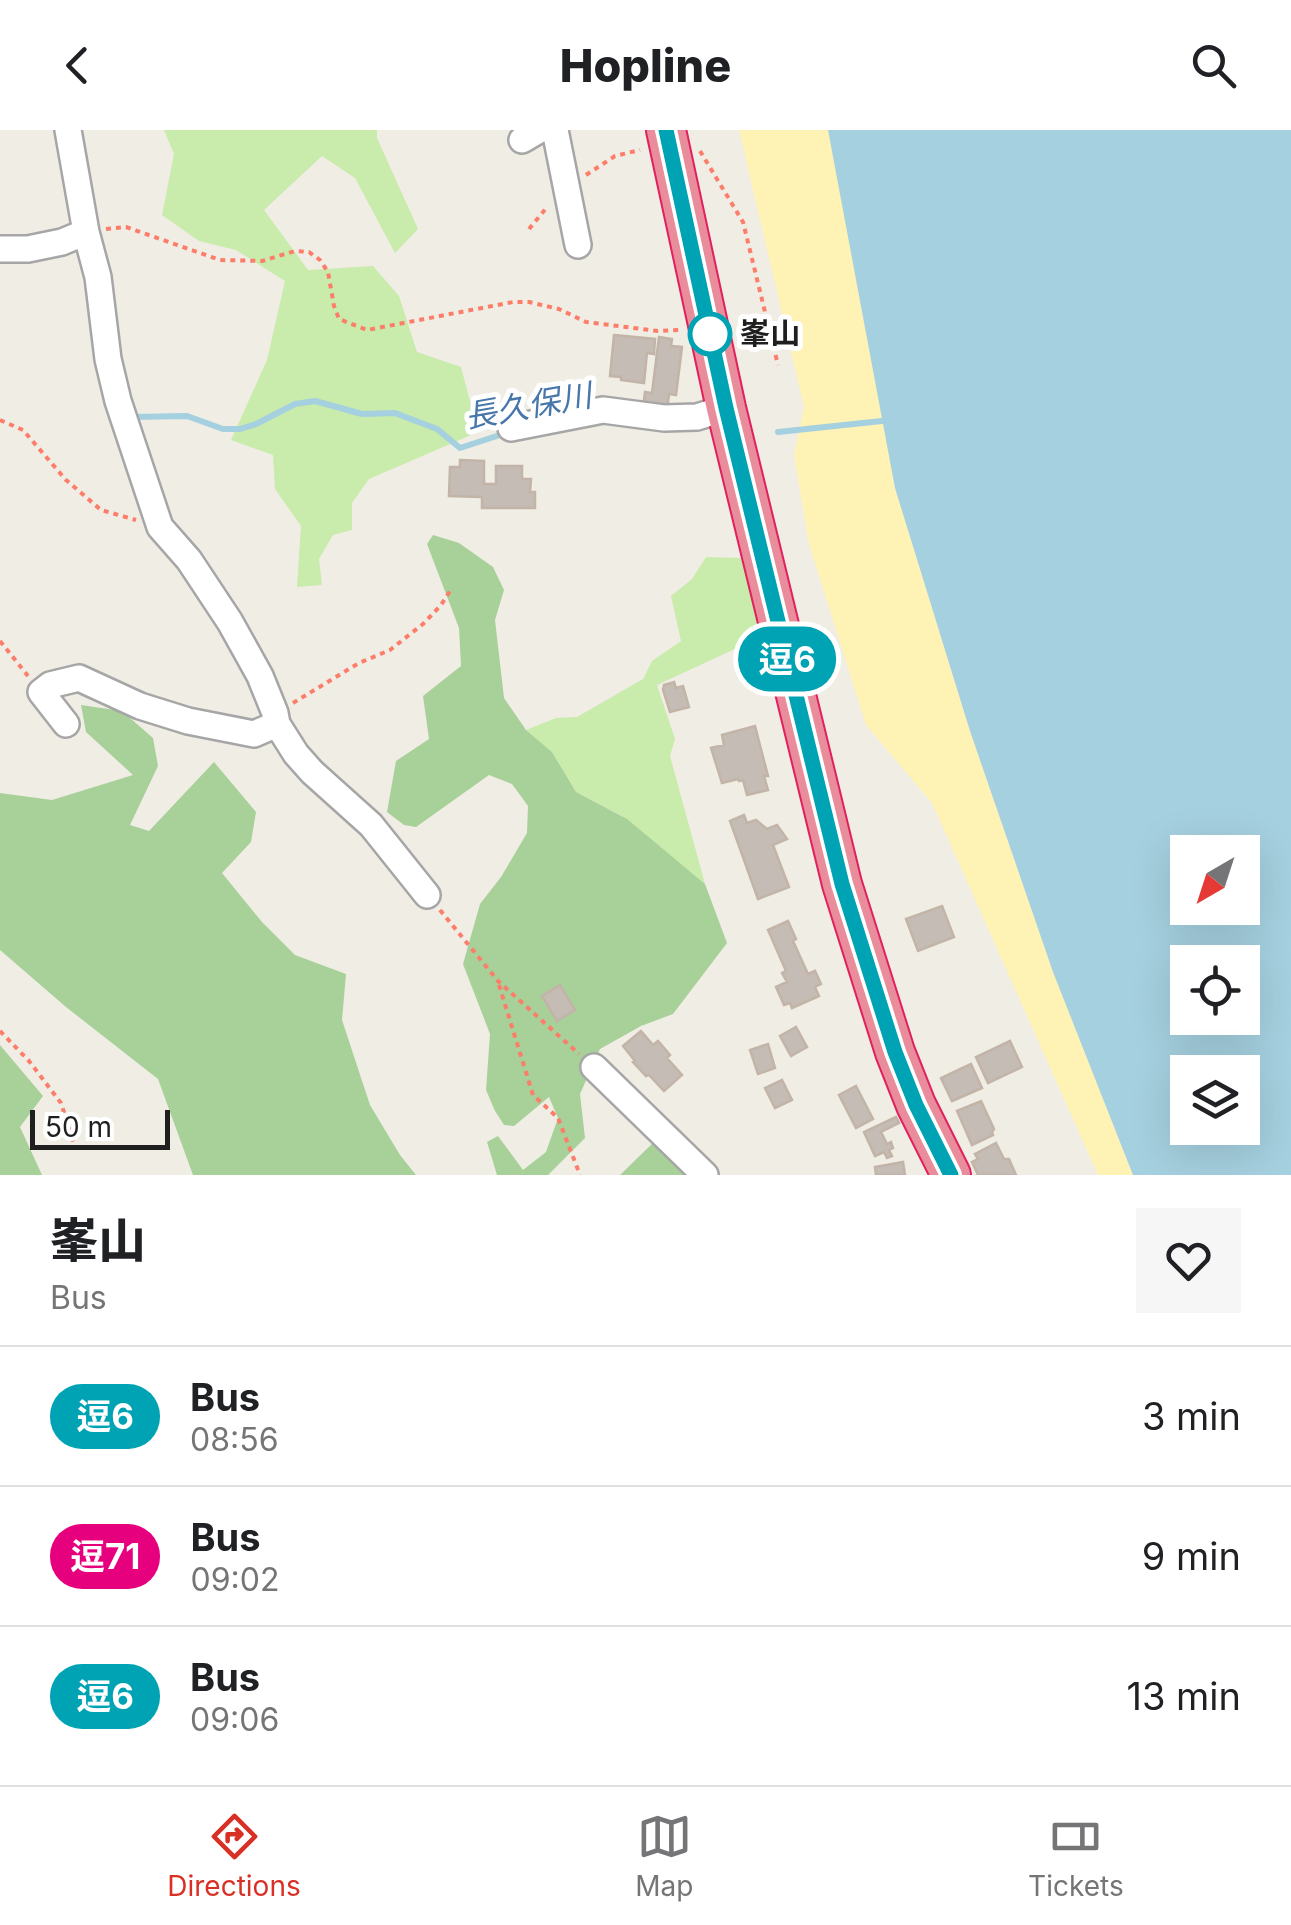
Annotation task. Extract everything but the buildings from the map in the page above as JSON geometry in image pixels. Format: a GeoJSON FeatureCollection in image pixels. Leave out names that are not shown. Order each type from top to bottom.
{"type":"FeatureCollection","features":[{"type":"Feature","properties":{"kind":"highway"},"geometry":{"type":"LineString","coordinates":[[678,141],[726,408],[842,884],[895,1052],[940,1169]]}},
{"type":"Feature","properties":{"kind":"street"},"geometry":{"type":"LineString","coordinates":[[68,130],[98,277],[108,359],[160,527],[189,560],[230,622],[296,754],[370,825],[427,895]]}},
{"type":"Feature","properties":{"kind":"street"},"geometry":{"type":"LineString","coordinates":[[554,130],[578,246]]}},
{"type":"Feature","properties":{"kind":"street"},"geometry":{"type":"LineString","coordinates":[[0,249],[28,249],[86,232]]}},
{"type":"Feature","properties":{"kind":"street"},"geometry":{"type":"LineString","coordinates":[[512,428],[603,410],[664,418],[697,417],[726,408]]}},
{"type":"Feature","properties":{"kind":"street"},"geometry":{"type":"LineString","coordinates":[[66,724],[41,692],[50,685],[79,678],[140,706],[188,721],[254,734],[276,718]]}},
{"type":"Feature","properties":{"kind":"street"},"geometry":{"type":"LineString","coordinates":[[594,1067],[706,1175]]}},
{"type":"Feature","properties":{"kind":"path"},"geometry":{"type":"LineString","coordinates":[[529,229],[566,188],[615,156],[678,141],[744,222],[778,365]]}},
{"type":"Feature","properties":{"kind":"path"},"geometry":{"type":"LineString","coordinates":[[126,228],[220,260],[262,261],[309,252],[328,272],[340,319],[367,330],[512,302],[559,309],[586,322],[658,332],[709,328]]}},
{"type":"Feature","properties":{"kind":"path"},"geometry":{"type":"LineString","coordinates":[[0,420],[24,430],[66,480],[101,510],[160,527]]}},
{"type":"Feature","properties":{"kind":"path"},"geometry":{"type":"LineString","coordinates":[[276,718],[359,663],[390,650],[423,624],[450,591]]}},
{"type":"Feature","properties":{"kind":"path"},"geometry":{"type":"LineString","coordinates":[[0,641],[41,692]]}},
{"type":"Feature","properties":{"kind":"path"},"geometry":{"type":"LineString","coordinates":[[427,895],[498,981],[594,1067]]}},
{"type":"Feature","properties":{"kind":"path"},"geometry":{"type":"LineString","coordinates":[[498,981],[533,1095],[558,1118],[580,1175]]}},
{"type":"Feature","properties":{"kind":"path"},"geometry":{"type":"LineString","coordinates":[[0,1032],[29,1061],[61,1103],[75,1147]]}},
{"type":"Feature","properties":{"kind":"green space"},"geometry":{"type":"Polygon","coordinates":[[[164,130],[377,130],[377,138],[418,229],[395,253],[355,178],[322,156],[264,210],[308,270],[373,266],[399,296],[417,352],[461,367],[478,432],[369,479],[352,503],[352,530],[333,535],[319,559],[322,585],[297,587],[301,526],[275,489],[273,455],[231,440],[267,360],[285,281],[236,250],[199,241],[162,215],[174,154],[164,130]]]}},
{"type":"Feature","properties":{"kind":"green space"},"geometry":{"type":"Polygon","coordinates":[[[433,535],[459,543],[493,567],[504,590],[495,620],[504,698],[526,730],[552,752],[576,792],[627,819],[705,884],[727,943],[673,1014],[641,1026],[600,1049],[580,1094],[585,1138],[548,1175],[497,1175],[487,1142],[498,1136],[523,1170],[546,1152],[558,1118],[549,1097],[514,1126],[504,1125],[495,1111],[486,1090],[490,1034],[463,964],[480,904],[527,833],[528,806],[512,784],[489,775],[416,827],[404,825],[387,812],[396,761],[429,739],[423,696],[461,666],[459,628],[427,544],[433,535]]]}},
{"type":"Feature","properties":{"kind":"green space"},"geometry":{"type":"Polygon","coordinates":[[[706,557],[741,558],[765,635],[657,685],[675,739],[670,756],[705,884],[622,816],[576,792],[552,752],[526,730],[556,718],[577,717],[643,679],[652,661],[681,641],[671,596],[692,579],[706,557]]]}},
{"type":"Feature","properties":{"kind":"green space"},"geometry":{"type":"Polygon","coordinates":[[[81,705],[122,711],[153,738],[158,766],[130,825],[149,831],[214,762],[256,812],[251,842],[222,873],[295,955],[346,974],[342,1020],[370,1105],[416,1175],[193,1175],[158,1079],[0,950],[0,793],[52,800],[133,775],[86,732],[81,705]]]}},
{"type":"Feature","properties":{"kind":"green space"},"geometry":{"type":"Polygon","coordinates":[[[0,1045],[43,1096],[20,1127],[42,1175],[0,1175],[0,1045]]]}},
{"type":"Feature","properties":{"kind":"green space"},"geometry":{"type":"Polygon","coordinates":[[[657,1139],[694,1175],[620,1175],[657,1139]]]}},
{"type":"Feature","properties":{"kind":"sand"},"geometry":{"type":"Polygon","coordinates":[[[739,130],[829,130],[895,488],[970,731],[1053,972],[1133,1175],[1098,1175],[932,803],[866,725],[809,544],[794,455],[804,407],[739,130]]]}},
{"type":"Feature","properties":{"kind":"water"},"geometry":{"type":"Polygon","coordinates":[[[828,130],[1291,130],[1291,1175],[1133,1175],[1053,972],[970,731],[895,488],[828,130]]]}},
{"type":"Feature","properties":{"kind":"waterway","name":"長久保川"},"geometry":{"type":"LineString","coordinates":[[131,417],[187,416],[223,429],[240,429],[295,404],[315,401],[362,414],[395,413],[437,429],[460,448],[506,433]]}},
{"type":"Feature","properties":{"kind":"waterway","name":"長久保川"},"geometry":{"type":"LineString","coordinates":[[778,432],[882,421]]}},
{"type":"Feature","properties":{"kind":"bus line","name":"逗6"},"geometry":{"type":"LineString","coordinates":[[666,130],[726,408],[842,884],[895,1052],[951,1175]]}},
{"type":"Feature","properties":{"kind":"place","name":"峯山"},"geometry":{"type":"Point","coordinates":[710,334]}}]}
